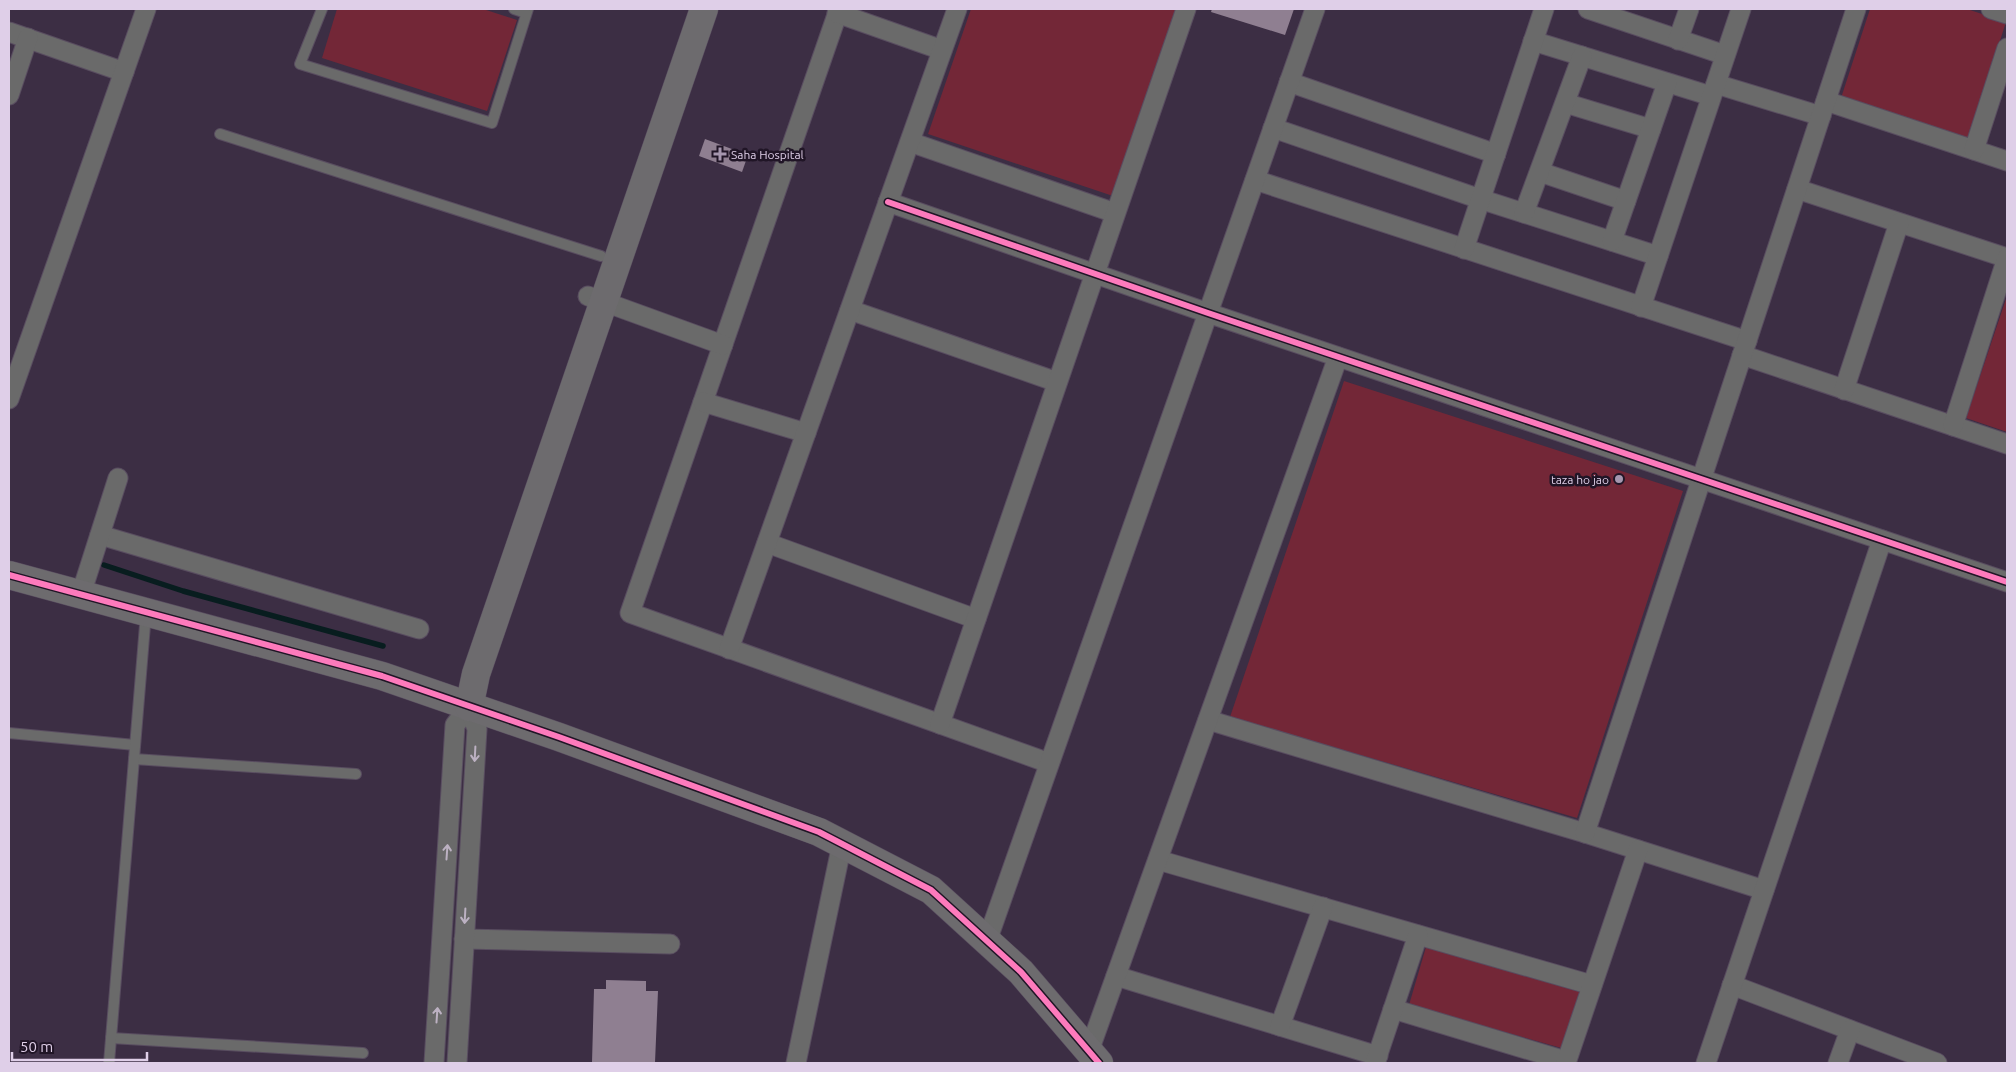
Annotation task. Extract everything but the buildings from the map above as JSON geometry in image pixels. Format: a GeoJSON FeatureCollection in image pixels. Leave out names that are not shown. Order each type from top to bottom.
{"type":"FeatureCollection","features":[{"type":"Feature","properties":{"kind":"street"},"geometry":{"type":"LineString","coordinates":[[9,399],[146,9]]}},
{"type":"Feature","properties":{"kind":"street"},"geometry":{"type":"LineString","coordinates":[[595,299],[601,256],[687,9]]}},
{"type":"Feature","properties":{"kind":"street"},"geometry":{"type":"LineString","coordinates":[[457,1063],[476,730],[469,706],[462,666],[595,299],[704,9]]}},
{"type":"Feature","properties":{"kind":"street"},"geometry":{"type":"LineString","coordinates":[[729,648],[957,9]]}},
{"type":"Feature","properties":{"kind":"street"},"geometry":{"type":"LineString","coordinates":[[940,724],[1186,9]]}},
{"type":"Feature","properties":{"kind":"street"},"geometry":{"type":"LineString","coordinates":[[987,940],[1315,9]]}},
{"type":"Feature","properties":{"kind":"street"},"geometry":{"type":"LineString","coordinates":[[1464,249],[1544,9]]}},
{"type":"Feature","properties":{"kind":"street"},"geometry":{"type":"LineString","coordinates":[[1591,9],[1638,17],[1678,40],[1725,55]]}},
{"type":"Feature","properties":{"kind":"street"},"geometry":{"type":"LineString","coordinates":[[1678,40],[1689,9]]}},
{"type":"Feature","properties":{"kind":"street"},"geometry":{"type":"LineString","coordinates":[[1641,306],[1741,9]]}},
{"type":"Feature","properties":{"kind":"street"},"geometry":{"type":"LineString","coordinates":[[1585,833],[1856,9]]}},
{"type":"Feature","properties":{"kind":"street"},"geometry":{"type":"LineString","coordinates":[[1991,9],[2007,14]]}},
{"type":"Feature","properties":{"kind":"street"},"geometry":{"type":"LineString","coordinates":[[942,50],[838,11],[630,613],[1050,763]]}},
{"type":"Feature","properties":{"kind":"street"},"geometry":{"type":"LineString","coordinates":[[9,32],[124,72]]}},
{"type":"Feature","properties":{"kind":"street"},"geometry":{"type":"LineString","coordinates":[[9,94],[28,38]]}},
{"type":"Feature","properties":{"kind":"street"},"geometry":{"type":"LineString","coordinates":[[1533,41],[1667,83],[1824,108],[2007,161]]}},
{"type":"Feature","properties":{"kind":"street"},"geometry":{"type":"LineString","coordinates":[[1974,150],[2007,48]]}},
{"type":"Feature","properties":{"kind":"street"},"geometry":{"type":"LineString","coordinates":[[1524,213],[1582,56]]}},
{"type":"Feature","properties":{"kind":"street"},"geometry":{"type":"LineString","coordinates":[[1289,82],[1496,154]]}},
{"type":"Feature","properties":{"kind":"street"},"geometry":{"type":"LineString","coordinates":[[1612,241],[1667,83]]}},
{"type":"Feature","properties":{"kind":"street"},"geometry":{"type":"LineString","coordinates":[[1564,103],[1651,129]]}},
{"type":"Feature","properties":{"kind":"street"},"geometry":{"type":"LineString","coordinates":[[1273,128],[1480,199],[1658,256]]}},
{"type":"Feature","properties":{"kind":"street"},"geometry":{"type":"LineString","coordinates":[[910,142],[1115,213]]}},
{"type":"Feature","properties":{"kind":"street"},"geometry":{"type":"LineString","coordinates":[[1540,172],[1626,201]]}},
{"type":"Feature","properties":{"kind":"street"},"geometry":{"type":"LineString","coordinates":[[1255,180],[1641,306],[1844,390],[2007,444]]}},
{"type":"Feature","properties":{"kind":"street"},"geometry":{"type":"LineString","coordinates":[[1797,189],[2007,258],[1953,426]]}},
{"type":"Feature","properties":{"kind":"street"},"geometry":{"type":"LineString","coordinates":[[888,202],[1208,313],[2007,582]]}},
{"type":"Feature","properties":{"kind":"street"},"geometry":{"type":"LineString","coordinates":[[1844,390],[1899,223]]}},
{"type":"Feature","properties":{"kind":"street"},"geometry":{"type":"LineString","coordinates":[[595,299],[722,346]]}},
{"type":"Feature","properties":{"kind":"street"},"geometry":{"type":"LineString","coordinates":[[850,310],[1057,382]]}},
{"type":"Feature","properties":{"kind":"street"},"geometry":{"type":"LineString","coordinates":[[1094,1057],[1116,976],[1338,357]]}},
{"type":"Feature","properties":{"kind":"street"},"geometry":{"type":"LineString","coordinates":[[703,402],[806,434]]}},
{"type":"Feature","properties":{"kind":"street"},"geometry":{"type":"LineString","coordinates":[[81,594],[118,478]]}},
{"type":"Feature","properties":{"kind":"street"},"geometry":{"type":"LineString","coordinates":[[100,535],[419,629]]}},
{"type":"Feature","properties":{"kind":"street"},"geometry":{"type":"LineString","coordinates":[[1706,1063],[1882,540]]}},
{"type":"Feature","properties":{"kind":"street"},"geometry":{"type":"LineString","coordinates":[[767,543],[976,618]]}},
{"type":"Feature","properties":{"kind":"street"},"geometry":{"type":"LineString","coordinates":[[9,575],[382,676],[559,737],[800,825],[842,844],[931,890],[1022,972],[1094,1057]]}},
{"type":"Feature","properties":{"kind":"street"},"geometry":{"type":"LineString","coordinates":[[434,1063],[455,724],[469,706]]}},
{"type":"Feature","properties":{"kind":"street"},"geometry":{"type":"LineString","coordinates":[[1208,720],[1585,833],[1764,890]]}},
{"type":"Feature","properties":{"kind":"street"},"geometry":{"type":"LineString","coordinates":[[796,1063],[842,844]]}},
{"type":"Feature","properties":{"kind":"street"},"geometry":{"type":"LineString","coordinates":[[1393,1010],[1566,1062],[1638,850]]}},
{"type":"Feature","properties":{"kind":"street"},"geometry":{"type":"LineString","coordinates":[[1158,860],[1592,985]]}},
{"type":"Feature","properties":{"kind":"street"},"geometry":{"type":"LineString","coordinates":[[1280,1026],[1323,907]]}},
{"type":"Feature","properties":{"kind":"street"},"geometry":{"type":"LineString","coordinates":[[1116,976],[1280,1026],[1376,1059],[1418,935]]}},
{"type":"Feature","properties":{"kind":"street"},"geometry":{"type":"LineString","coordinates":[[464,938],[670,944]]}},
{"type":"Feature","properties":{"kind":"street"},"geometry":{"type":"LineString","coordinates":[[1732,985],[1937,1063]]}},
{"type":"Feature","properties":{"kind":"street"},"geometry":{"type":"LineString","coordinates":[[1838,1063],[1850,1030]]}},
{"type":"Feature","properties":{"kind":"lane"},"geometry":{"type":"LineString","coordinates":[[322,9],[300,64],[492,123],[527,11],[514,9]]}},
{"type":"Feature","properties":{"kind":"lane"},"geometry":{"type":"LineString","coordinates":[[220,134],[601,256]]}},
{"type":"Feature","properties":{"kind":"lane"},"geometry":{"type":"LineString","coordinates":[[109,1063],[146,612]]}},
{"type":"Feature","properties":{"kind":"lane"},"geometry":{"type":"LineString","coordinates":[[9,733],[135,745]]}},
{"type":"Feature","properties":{"kind":"lane"},"geometry":{"type":"LineString","coordinates":[[134,759],[356,774]]}},
{"type":"Feature","properties":{"kind":"lane"},"geometry":{"type":"LineString","coordinates":[[111,1038],[363,1053]]}},
{"type":"Feature","properties":{"kind":"shaded area"},"geometry":{"type":"Polygon","coordinates":[[[337,9],[483,9],[517,20],[487,111],[322,58],[337,9]]]}},
{"type":"Feature","properties":{"kind":"shaded area"},"geometry":{"type":"Polygon","coordinates":[[[971,9],[1177,9],[1113,196],[928,134],[971,9]]]}},
{"type":"Feature","properties":{"kind":"shaded area"},"geometry":{"type":"Polygon","coordinates":[[[1870,9],[1967,9],[2006,22],[1968,140],[1841,98],[1870,9]]]}},
{"type":"Feature","properties":{"kind":"shaded area"},"geometry":{"type":"Polygon","coordinates":[[[2007,296],[2007,432],[1966,418],[2007,296]]]}},
{"type":"Feature","properties":{"kind":"shaded area"},"geometry":{"type":"Polygon","coordinates":[[[1344,381],[1683,491],[1577,818],[1230,717],[1344,381]]]}},
{"type":"Feature","properties":{"kind":"shaded area"},"geometry":{"type":"Polygon","coordinates":[[[1426,947],[1582,991],[1565,1049],[1409,1005],[1426,947]]]}},
{"type":"Feature","properties":{"kind":"waterway"},"geometry":{"type":"LineString","coordinates":[[104,565],[183,591],[383,646]]}},
{"type":"Feature","properties":{"kind":"cycle path"},"geometry":{"type":"LineString","coordinates":[[888,202],[1208,313],[2007,582]]}},
{"type":"Feature","properties":{"kind":"cycle path"},"geometry":{"type":"LineString","coordinates":[[9,575],[382,676],[559,737],[819,832],[931,890],[1021,972],[1099,1063]]}},
{"type":"Feature","properties":{"kind":"place","name":"Saha Hospital"},"geometry":{"type":"Point","coordinates":[720,154]}},
{"type":"Feature","properties":{"kind":"place","name":"taza ho jao"},"geometry":{"type":"Point","coordinates":[1619,479]}}]}
